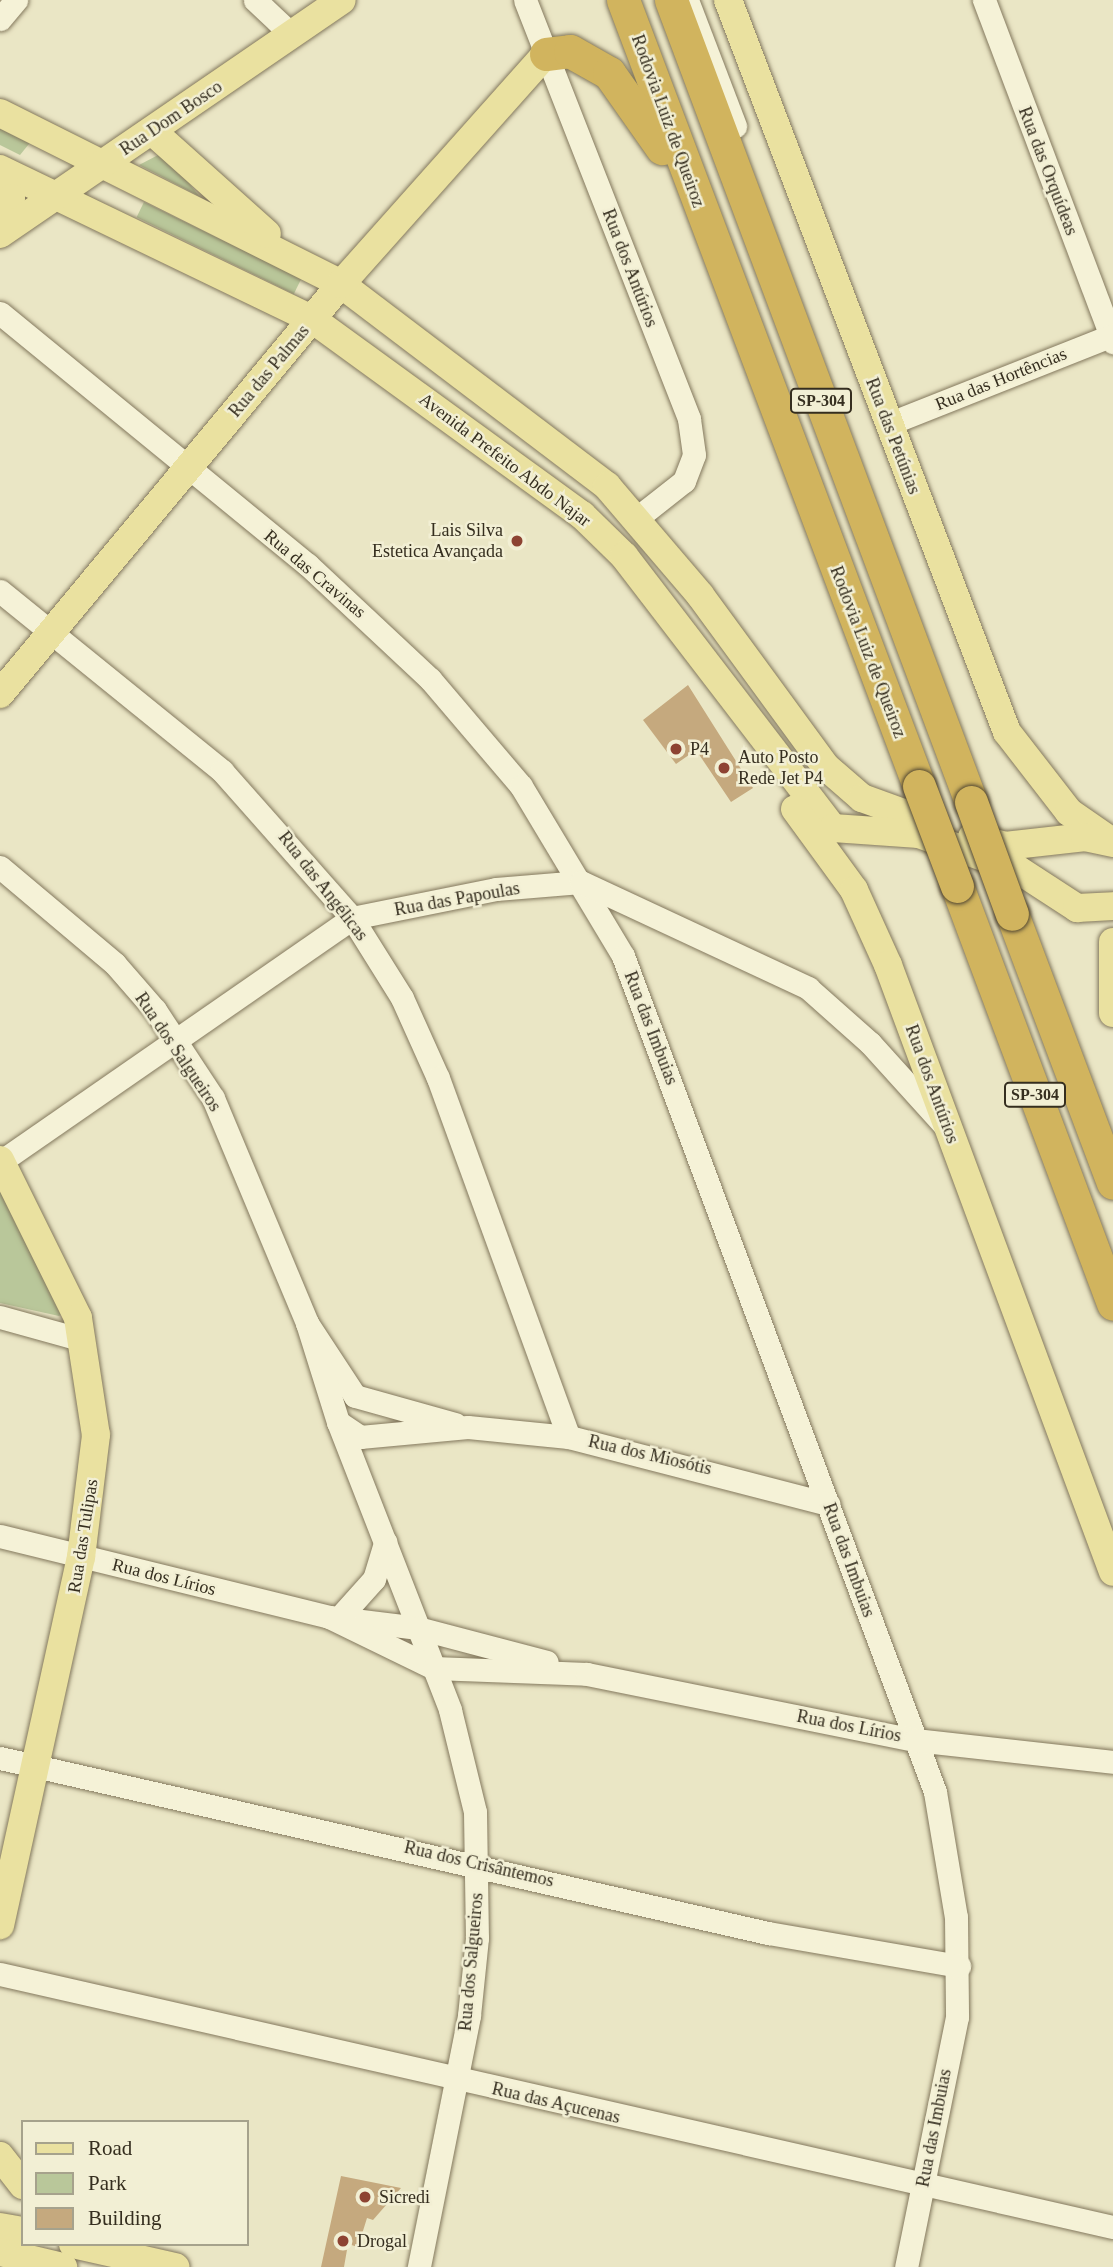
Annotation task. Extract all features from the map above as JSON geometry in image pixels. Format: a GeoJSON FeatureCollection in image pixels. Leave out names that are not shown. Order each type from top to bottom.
{"type":"FeatureCollection","features":[{"type":"Feature","properties":{"kind":"highway","name":"Rodovia Luiz de Queiroz"},"geometry":{"type":"LineString","coordinates":[[621,0],[1113,1304]]}},
{"type":"Feature","properties":{"kind":"highway","name":"SP-304"},"geometry":{"type":"LineString","coordinates":[[671,0],[1113,1183]]}},
{"type":"Feature","properties":{"kind":"highway"},"geometry":{"type":"LineString","coordinates":[[546,54],[570,51],[590,59],[650,126],[755,358]]}},
{"type":"Feature","properties":{"kind":"main road","name":"Rua Dom Bosco"},"geometry":{"type":"LineString","coordinates":[[0,234],[342,0]]}},
{"type":"Feature","properties":{"kind":"main road","name":"Rua das Petúnias"},"geometry":{"type":"LineString","coordinates":[[728,0],[1007,732],[1069,812],[1111,840]]}},
{"type":"Feature","properties":{"kind":"main road","name":"Rua das Palmas"},"geometry":{"type":"LineString","coordinates":[[0,694],[312,319],[332,280],[546,54]]}},
{"type":"Feature","properties":{"kind":"main road"},"geometry":{"type":"LineString","coordinates":[[0,113],[332,280]]}},
{"type":"Feature","properties":{"kind":"main road"},"geometry":{"type":"LineString","coordinates":[[152,131],[202,181],[607,486],[637,518],[825,766],[862,798]]}},
{"type":"Feature","properties":{"kind":"main road","name":"Avenida Prefeito Abdo Najar"},"geometry":{"type":"LineString","coordinates":[[0,169],[312,319],[582,514],[682,632],[808,802],[842,831],[919,834],[1017,869],[1077,908],[1113,906]]}},
{"type":"Feature","properties":{"kind":"main road"},"geometry":{"type":"LineString","coordinates":[[0,174],[11,198],[0,234]]}},
{"type":"Feature","properties":{"kind":"main road","name":"Rua dos Antúrios"},"geometry":{"type":"LineString","coordinates":[[682,632],[706,682],[854,890],[949,1131],[1113,1572]]}},
{"type":"Feature","properties":{"kind":"main road"},"geometry":{"type":"LineString","coordinates":[[816,838],[808,802],[827,787],[1005,846],[1111,840]]}},
{"type":"Feature","properties":{"kind":"main road"},"geometry":{"type":"LineString","coordinates":[[1113,942],[1113,1013]]}},
{"type":"Feature","properties":{"kind":"main road","name":"Rua das Tulipas"},"geometry":{"type":"LineString","coordinates":[[0,1161],[43,1238],[83,1340],[96,1435],[81,1557],[0,1925]]}},
{"type":"Feature","properties":{"kind":"main road"},"geometry":{"type":"LineString","coordinates":[[0,2156],[21,2182]]}},
{"type":"Feature","properties":{"kind":"main road"},"geometry":{"type":"LineString","coordinates":[[0,2227],[21,2231]]}},
{"type":"Feature","properties":{"kind":"main road"},"geometry":{"type":"LineString","coordinates":[[82,2246],[175,2267]]}},
{"type":"Feature","properties":{"kind":"main road"},"geometry":{"type":"LineString","coordinates":[[0,2252],[63,2267]]}},
{"type":"Feature","properties":{"kind":"street"},"geometry":{"type":"LineString","coordinates":[[0,19],[16,0]]}},
{"type":"Feature","properties":{"kind":"street"},"geometry":{"type":"LineString","coordinates":[[255,0],[292,35]]}},
{"type":"Feature","properties":{"kind":"street","name":"Rua dos Antúrios"},"geometry":{"type":"LineString","coordinates":[[525,0],[689,419],[694,455],[684,481],[637,518]]}},
{"type":"Feature","properties":{"kind":"street"},"geometry":{"type":"LineString","coordinates":[[687,0],[735,124],[780,292]]}},
{"type":"Feature","properties":{"kind":"street","name":"Rua das Orquídeas"},"geometry":{"type":"LineString","coordinates":[[984,0],[1112,337]]}},
{"type":"Feature","properties":{"kind":"street","name":"Rua das Cravinas"},"geometry":{"type":"LineString","coordinates":[[0,313],[186,470],[308,565],[430,679],[521,786],[581,881]]}},
{"type":"Feature","properties":{"kind":"street","name":"Rua das Hortências"},"geometry":{"type":"LineString","coordinates":[[888,424],[1112,337]]}},
{"type":"Feature","properties":{"kind":"street","name":"Rua das Angélicas"},"geometry":{"type":"LineString","coordinates":[[0,591],[53,631],[222,771],[352,918],[402,998],[438,1078],[569,1437]]}},
{"type":"Feature","properties":{"kind":"street","name":"Rua dos Salgueiros"},"geometry":{"type":"LineString","coordinates":[[0,867],[115,964],[174,1040],[213,1098],[307,1323],[338,1422],[434,1668],[467,1770],[478,1863],[477,1938],[458,2081],[419,2267]]}},
{"type":"Feature","properties":{"kind":"street"},"geometry":{"type":"LineString","coordinates":[[581,881],[808,988],[870,1043],[949,1131]]}},
{"type":"Feature","properties":{"kind":"street","name":"Rua das Papoulas"},"geometry":{"type":"LineString","coordinates":[[0,1161],[352,918],[496,889],[581,881]]}},
{"type":"Feature","properties":{"kind":"street","name":"Rua das Imbuias"},"geometry":{"type":"LineString","coordinates":[[581,881],[623,956],[935,1793],[959,1966],[957,2017],[906,2267]]}},
{"type":"Feature","properties":{"kind":"street"},"geometry":{"type":"LineString","coordinates":[[0,1317],[83,1340]]}},
{"type":"Feature","properties":{"kind":"street","name":"Rua dos Salgueiros"},"geometry":{"type":"LineString","coordinates":[[307,1323],[355,1396]]}},
{"type":"Feature","properties":{"kind":"street"},"geometry":{"type":"LineString","coordinates":[[338,1422],[355,1396]]}},
{"type":"Feature","properties":{"kind":"street","name":"Rua dos Miosótis"},"geometry":{"type":"LineString","coordinates":[[355,1396],[468,1427],[569,1437],[828,1504]]}},
{"type":"Feature","properties":{"kind":"street","name":"Rua dos Miosótis"},"geometry":{"type":"LineString","coordinates":[[338,1422],[360,1437],[468,1427]]}},
{"type":"Feature","properties":{"kind":"street","name":"Rua dos Lírios"},"geometry":{"type":"LineString","coordinates":[[0,1536],[334,1617],[418,1628],[587,1674],[915,1740],[1113,1762]]}},
{"type":"Feature","properties":{"kind":"street"},"geometry":{"type":"LineString","coordinates":[[334,1617],[374,1579],[385,1542]]}},
{"type":"Feature","properties":{"kind":"street","name":"Rua dos Lírios"},"geometry":{"type":"LineString","coordinates":[[334,1617],[434,1668],[587,1674]]}},
{"type":"Feature","properties":{"kind":"street","name":"Rua dos Crisântemos"},"geometry":{"type":"LineString","coordinates":[[0,1758],[478,1863],[768,1933],[959,1966]]}},
{"type":"Feature","properties":{"kind":"street","name":"Rua das Açucenas"},"geometry":{"type":"LineString","coordinates":[[0,1974],[458,2081],[1113,2227]]}},
{"type":"Feature","properties":{"kind":"green space"},"geometry":{"type":"Polygon","coordinates":[[[0,123],[33,139],[20,155],[0,145],[0,123]]]}},
{"type":"Feature","properties":{"kind":"green space"},"geometry":{"type":"Polygon","coordinates":[[[162,153],[174,164],[199,196],[139,165],[162,153]]]}},
{"type":"Feature","properties":{"kind":"green space"},"geometry":{"type":"Polygon","coordinates":[[[144,202],[301,279],[294,294],[137,217],[144,202]]]}},
{"type":"Feature","properties":{"kind":"green space"},"geometry":{"type":"Polygon","coordinates":[[[0,1191],[67,1310],[59,1316],[0,1303],[0,1191]]]}},
{"type":"Feature","properties":{"kind":"building"},"geometry":{"type":"Polygon","coordinates":[[[688,685],[753,788],[731,802],[696,750],[676,764],[643,720],[688,685]]]}},
{"type":"Feature","properties":{"kind":"building"},"geometry":{"type":"Polygon","coordinates":[[[341,2176],[401,2188],[373,2220],[367,2218],[358,2247],[348,2244],[344,2267],[321,2267],[341,2176]]]}},
{"type":"Feature","properties":{"kind":"place","name":"Lais Silva Estetica Avançada"},"geometry":{"type":"Point","coordinates":[517,541]}},
{"type":"Feature","properties":{"kind":"place","name":"P4"},"geometry":{"type":"Point","coordinates":[676,749]}},
{"type":"Feature","properties":{"kind":"place","name":"Auto Posto Rede Jet P4"},"geometry":{"type":"Point","coordinates":[724,768]}},
{"type":"Feature","properties":{"kind":"place","name":"Sicredi"},"geometry":{"type":"Point","coordinates":[365,2197]}},
{"type":"Feature","properties":{"kind":"place","name":"Drogal"},"geometry":{"type":"Point","coordinates":[343,2241]}}]}
